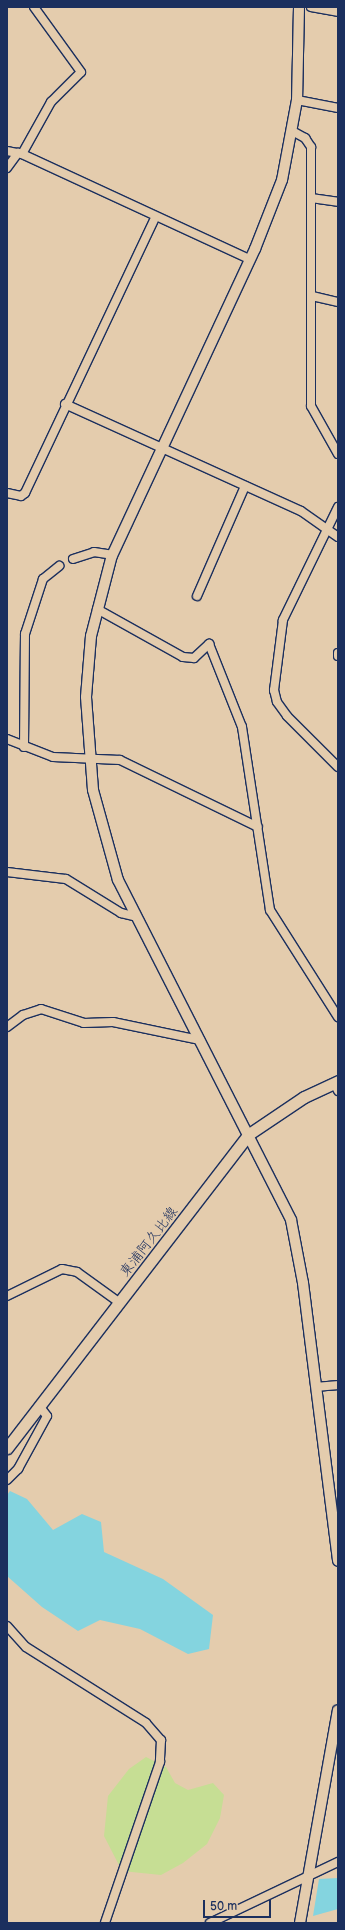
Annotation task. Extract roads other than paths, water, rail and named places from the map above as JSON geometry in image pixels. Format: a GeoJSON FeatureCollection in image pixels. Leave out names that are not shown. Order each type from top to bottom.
{"type":"FeatureCollection","features":[{"type":"Feature","properties":{"kind":"main road","name":"東浦阿久比線"},"geometry":{"type":"LineString","coordinates":[[7,1448],[249,1134],[304,1097],[337,1085]]}},
{"type":"Feature","properties":{"kind":"street"},"geometry":{"type":"LineString","coordinates":[[7,168],[20,154],[51,102],[81,72],[34,7]]}},
{"type":"Feature","properties":{"kind":"street"},"geometry":{"type":"LineString","coordinates":[[300,7],[297,100],[294,132],[282,180],[249,259],[112,555],[98,609],[86,697],[90,760],[97,812],[133,916],[249,1134],[277,1190],[297,1242],[338,1560]]}},
{"type":"Feature","properties":{"kind":"street"},"geometry":{"type":"LineString","coordinates":[[311,7],[338,12]]}},
{"type":"Feature","properties":{"kind":"street"},"geometry":{"type":"LineString","coordinates":[[297,100],[338,108]]}},
{"type":"Feature","properties":{"kind":"street"},"geometry":{"type":"LineString","coordinates":[[294,132],[304,138],[311,147],[311,406],[338,454]]}},
{"type":"Feature","properties":{"kind":"street"},"geometry":{"type":"LineString","coordinates":[[7,151],[20,154],[155,218],[249,259]]}},
{"type":"Feature","properties":{"kind":"street"},"geometry":{"type":"LineString","coordinates":[[311,198],[338,202]]}},
{"type":"Feature","properties":{"kind":"street"},"geometry":{"type":"LineString","coordinates":[[7,493],[21,496],[25,493],[65,404],[155,218]]}},
{"type":"Feature","properties":{"kind":"street"},"geometry":{"type":"LineString","coordinates":[[312,296],[338,302]]}},
{"type":"Feature","properties":{"kind":"street"},"geometry":{"type":"LineString","coordinates":[[65,404],[160,449],[301,511],[326,531],[338,537]]}},
{"type":"Feature","properties":{"kind":"street"},"geometry":{"type":"LineString","coordinates":[[197,596],[245,486]]}},
{"type":"Feature","properties":{"kind":"street"},"geometry":{"type":"LineString","coordinates":[[338,507],[283,620],[274,690],[277,702],[287,716],[338,767]]}},
{"type":"Feature","properties":{"kind":"street"},"geometry":{"type":"LineString","coordinates":[[73,560],[94,552],[112,555]]}},
{"type":"Feature","properties":{"kind":"street"},"geometry":{"type":"LineString","coordinates":[[24,746],[25,634],[43,579],[59,566]]}},
{"type":"Feature","properties":{"kind":"street"},"geometry":{"type":"LineString","coordinates":[[98,609],[183,657],[194,658],[209,644],[242,727],[273,918],[338,1016]]}},
{"type":"Feature","properties":{"kind":"street"},"geometry":{"type":"LineString","coordinates":[[7,739],[48,756],[90,760],[120,760],[258,827]]}},
{"type":"Feature","properties":{"kind":"street"},"geometry":{"type":"LineString","coordinates":[[7,872],[66,879],[121,913],[133,916]]}},
{"type":"Feature","properties":{"kind":"street"},"geometry":{"type":"LineString","coordinates":[[7,1026],[34,1010],[41,1009],[84,1023],[113,1022],[200,1040]]}},
{"type":"Feature","properties":{"kind":"street"},"geometry":{"type":"LineString","coordinates":[[7,1296],[62,1269],[77,1272],[120,1303]]}},
{"type":"Feature","properties":{"kind":"street"},"geometry":{"type":"LineString","coordinates":[[316,1388],[338,1385]]}},
{"type":"Feature","properties":{"kind":"street"},"geometry":{"type":"LineString","coordinates":[[7,1480],[18,1469],[47,1416],[40,1407]]}},
{"type":"Feature","properties":{"kind":"street"},"geometry":{"type":"LineString","coordinates":[[7,1626],[26,1647],[146,1723],[161,1740],[160,1762],[105,1923]]}},
{"type":"Feature","properties":{"kind":"street"},"geometry":{"type":"LineString","coordinates":[[300,1923],[338,1710]]}},
{"type":"Feature","properties":{"kind":"street"},"geometry":{"type":"LineString","coordinates":[[210,1923],[338,1862]]}},
{"type":"Feature","properties":{"kind":"water"},"geometry":{"type":"Polygon","coordinates":[[[10,1491],[27,1499],[53,1530],[82,1514],[101,1522],[104,1552],[163,1579],[213,1615],[209,1649],[188,1654],[140,1629],[100,1620],[78,1631],[42,1607],[7,1576],[7,1495],[10,1491]]]}},
{"type":"Feature","properties":{"kind":"water"},"geometry":{"type":"Polygon","coordinates":[[[338,1878],[338,1909],[313,1916],[319,1879],[338,1878]]]}}]}
